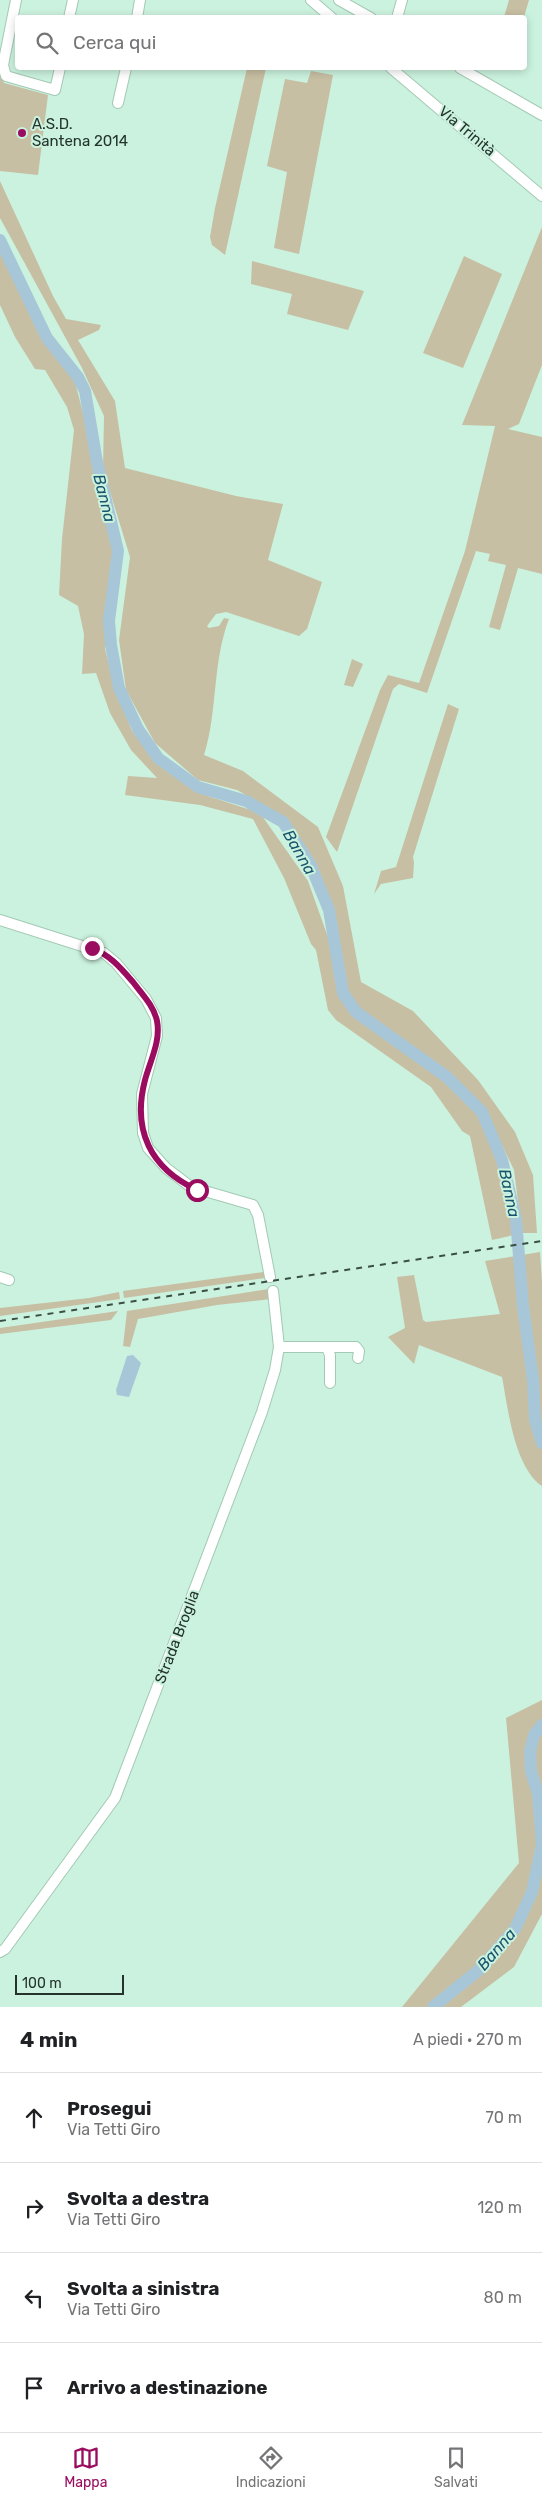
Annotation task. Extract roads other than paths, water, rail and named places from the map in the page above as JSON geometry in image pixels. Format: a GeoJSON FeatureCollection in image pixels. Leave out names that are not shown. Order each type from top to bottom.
{"type":"FeatureCollection","features":[{"type":"Feature","properties":{"kind":"street"},"geometry":{"type":"LineString","coordinates":[[16,0],[4,71],[10,78],[55,90],[60,70]]}},
{"type":"Feature","properties":{"kind":"street"},"geometry":{"type":"LineString","coordinates":[[70,15],[73,0]]}},
{"type":"Feature","properties":{"kind":"street"},"geometry":{"type":"LineString","coordinates":[[138,15],[140,0]]}},
{"type":"Feature","properties":{"kind":"street"},"geometry":{"type":"LineString","coordinates":[[311,0],[328,15]]}},
{"type":"Feature","properties":{"kind":"street"},"geometry":{"type":"LineString","coordinates":[[339,0],[357,4],[368,15]]}},
{"type":"Feature","properties":{"kind":"street"},"geometry":{"type":"LineString","coordinates":[[398,15],[402,0]]}},
{"type":"Feature","properties":{"kind":"street"},"geometry":{"type":"LineString","coordinates":[[118,103],[126,70]]}},
{"type":"Feature","properties":{"kind":"street","name":"Via Trinità"},"geometry":{"type":"LineString","coordinates":[[393,70],[542,196]]}},
{"type":"Feature","properties":{"kind":"street"},"geometry":{"type":"LineString","coordinates":[[463,70],[542,115]]}},
{"type":"Feature","properties":{"kind":"street"},"geometry":{"type":"LineString","coordinates":[[0,920],[104,953],[116,963],[146,999],[154,1011],[158,1025],[155,1048],[142,1094],[142,1126],[145,1142],[158,1161],[191,1187],[253,1205],[258,1215],[270,1277]]}},
{"type":"Feature","properties":{"kind":"street","name":"Strada Broglia"},"geometry":{"type":"LineString","coordinates":[[0,1952],[5,1949],[115,1798],[262,1412],[275,1370],[279,1347],[273,1291]]}},
{"type":"Feature","properties":{"kind":"street"},"geometry":{"type":"LineString","coordinates":[[279,1347],[356,1347],[359,1351],[358,1358]]}},
{"type":"Feature","properties":{"kind":"street"},"geometry":{"type":"LineString","coordinates":[[327,1348],[330,1354],[330,1383]]}},
{"type":"Feature","properties":{"kind":"water"},"geometry":{"type":"Polygon","coordinates":[[[133,1355],[141,1363],[129,1397],[117,1395],[116,1390],[127,1356],[133,1355]]]}},
{"type":"Feature","properties":{"kind":"waterway","name":"Banna"},"geometry":{"type":"LineString","coordinates":[[0,240],[47,338],[78,377],[85,391],[97,462],[118,551],[109,621],[111,645],[119,688],[138,729],[158,758],[198,787],[246,801],[283,822],[310,864],[329,910],[343,993],[356,1012],[447,1077],[482,1112],[502,1160],[516,1219],[523,1306],[533,1380],[535,1420],[542,1443]]}},
{"type":"Feature","properties":{"kind":"waterway","name":"Banna"},"geometry":{"type":"LineString","coordinates":[[542,1725],[534,1735],[530,1752],[531,1771],[538,1794],[542,1844]]}},
{"type":"Feature","properties":{"kind":"waterway","name":"Banna"},"geometry":{"type":"LineString","coordinates":[[433,2007],[479,1970],[515,1929],[532,1892],[542,1845]]}},
{"type":"Feature","properties":{"kind":"railway"},"geometry":{"type":"LineString","coordinates":[[0,1321],[542,1241]]}},
{"type":"Feature","properties":{"kind":"place","name":"A.S.D. Santena 2014"},"geometry":{"type":"Point","coordinates":[22,133]}}]}
